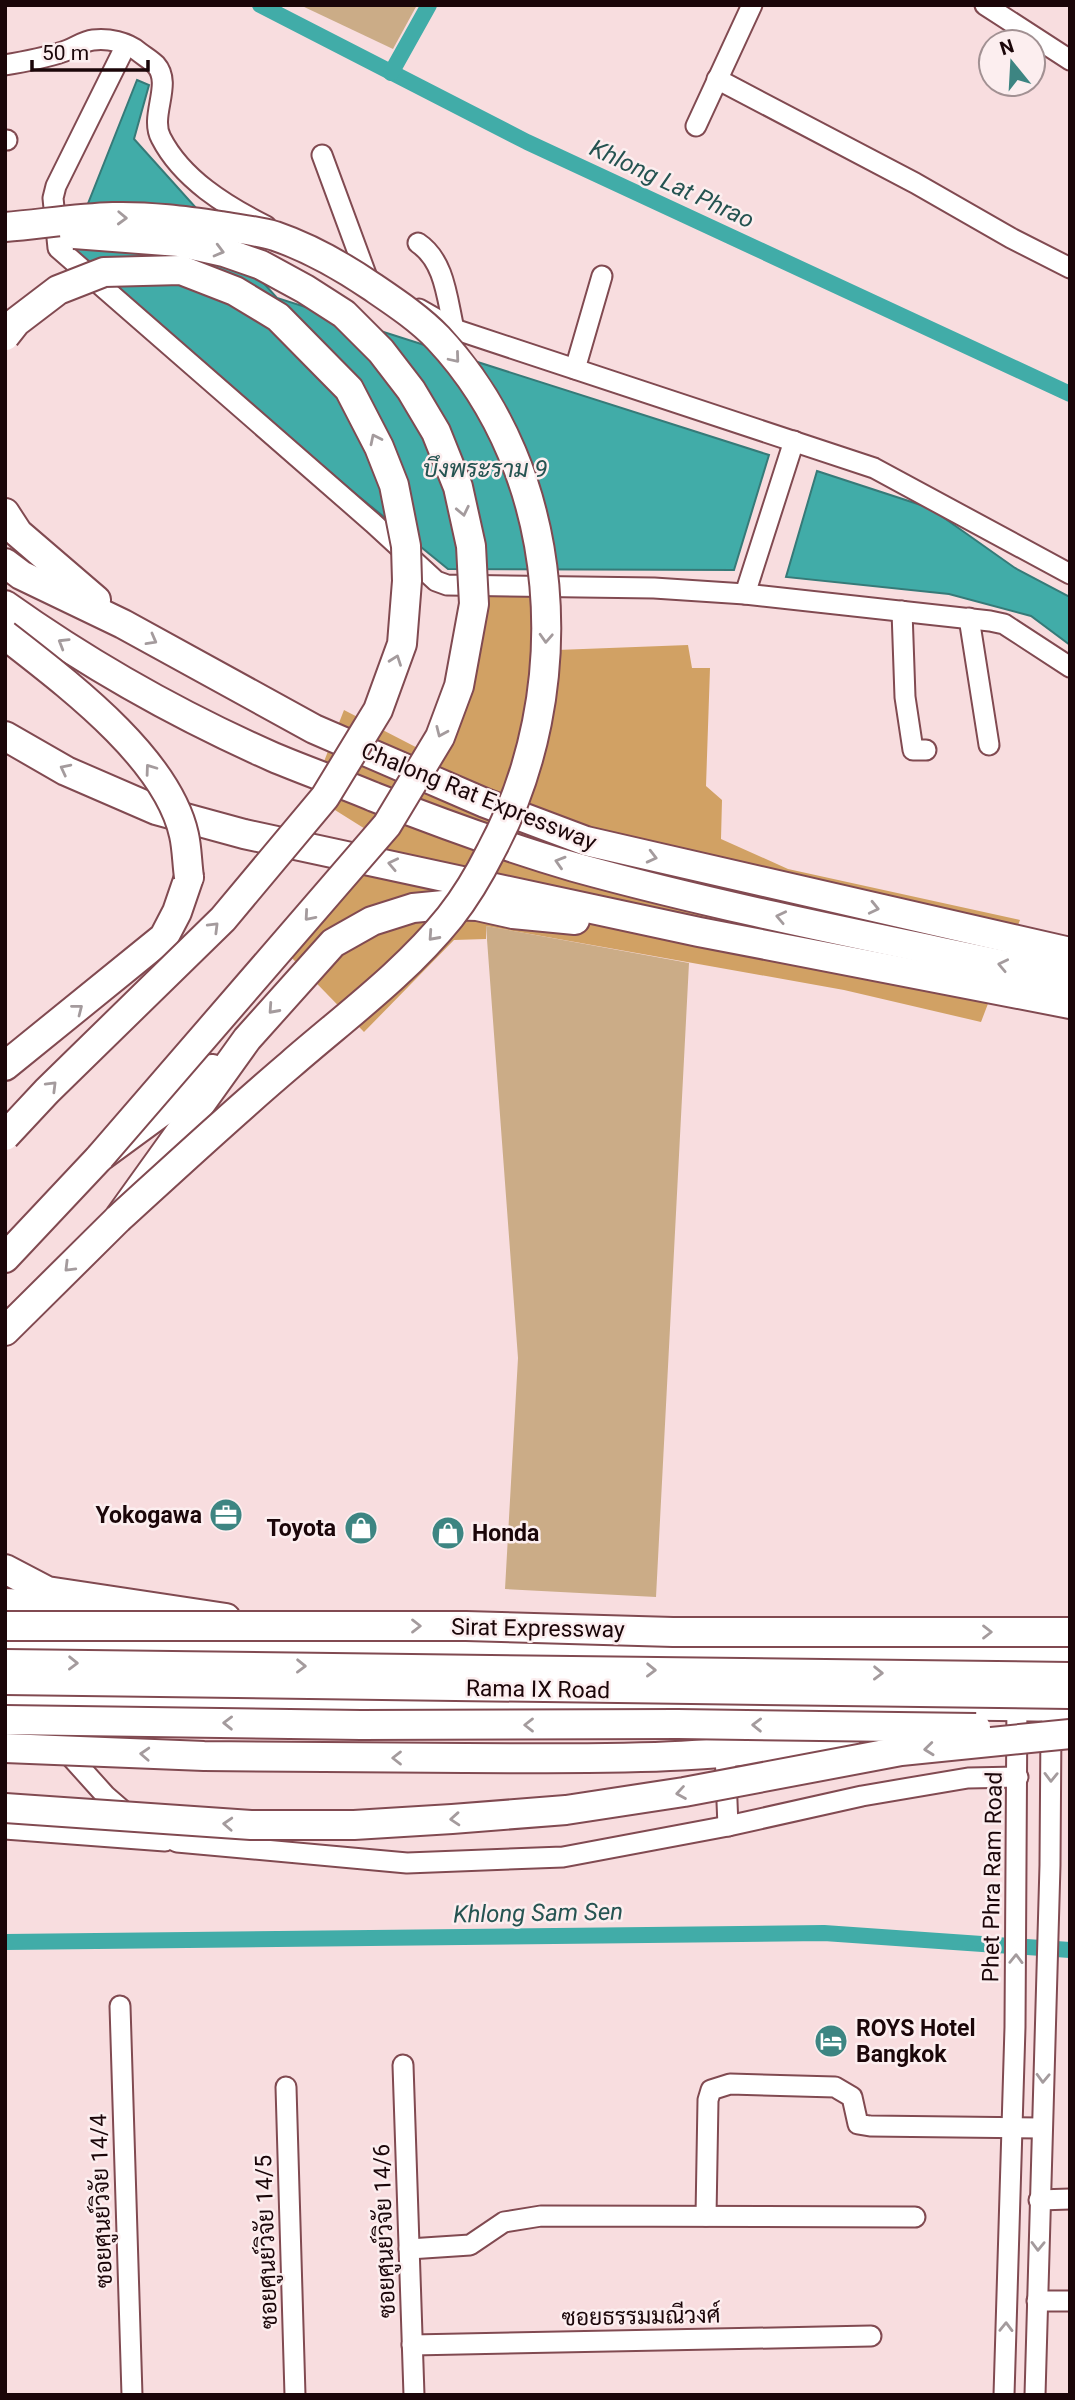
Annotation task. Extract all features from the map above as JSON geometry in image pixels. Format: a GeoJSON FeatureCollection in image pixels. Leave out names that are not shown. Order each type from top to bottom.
{"type":"FeatureCollection","features":[{"type":"Feature","properties":{"kind":"highway"},"geometry":{"type":"LineString","coordinates":[[5,228],[114,217],[186,222],[264,234],[274,236],[345,269],[393,301],[436,335],[490,405],[512,452],[527,496],[548,602],[544,694],[526,770],[492,850],[452,915],[377,989],[233,1114],[118,1219],[5,1331]]}},
{"type":"Feature","properties":{"kind":"highway"},"geometry":{"type":"LineString","coordinates":[[5,228],[179,242],[224,252],[261,265],[344,314],[381,351],[411,390],[436,432],[458,487],[471,546],[474,604],[459,685],[440,737],[387,825],[100,1157],[5,1258]]}},
{"type":"Feature","properties":{"kind":"highway"},"geometry":{"type":"LineString","coordinates":[[5,336],[16,322],[58,290],[104,272],[181,270],[235,291],[278,317],[349,389],[379,447],[394,485],[406,546],[407,581],[402,644],[378,710],[325,797],[223,919],[57,1081],[5,1136]]}},
{"type":"Feature","properties":{"kind":"highway"},"geometry":{"type":"LineString","coordinates":[[5,513],[18,533],[123,624]]}},
{"type":"Feature","properties":{"kind":"highway","name":"Chalong Rat Expressway"},"geometry":{"type":"LineString","coordinates":[[5,564],[21,575],[123,624],[314,730],[485,803],[586,841],[1070,952]]}},
{"type":"Feature","properties":{"kind":"highway","name":"Chalong Rat Expressway"},"geometry":{"type":"LineString","coordinates":[[5,605],[45,632],[191,717],[273,757],[474,836],[679,895],[1070,979]]}},
{"type":"Feature","properties":{"kind":"highway"},"geometry":{"type":"LineString","coordinates":[[5,635],[112,723],[155,775],[171,802],[183,833],[189,877],[177,912],[164,937],[5,1066]]}},
{"type":"Feature","properties":{"kind":"highway"},"geometry":{"type":"LineString","coordinates":[[5,736],[66,771],[156,810],[244,834],[699,932],[1070,1004]]}},
{"type":"Feature","properties":{"kind":"highway"},"geometry":{"type":"LineString","coordinates":[[118,1219],[247,1039],[333,943],[372,921],[413,908],[477,906],[513,914],[699,932]]}},
{"type":"Feature","properties":{"kind":"highway"},"geometry":{"type":"LineString","coordinates":[[100,1157],[160,1113],[247,1039]]}},
{"type":"Feature","properties":{"kind":"highway"},"geometry":{"type":"LineString","coordinates":[[5,1569],[47,1591],[283,1626]]}},
{"type":"Feature","properties":{"kind":"highway"},"geometry":{"type":"LineString","coordinates":[[6,1611],[75,1606],[133,1620],[159,1629],[181,1642]]}},
{"type":"Feature","properties":{"kind":"highway","name":"Sirat Expressway"},"geometry":{"type":"LineString","coordinates":[[6,1611],[283,1626],[466,1626],[756,1632],[1070,1632]]}},
{"type":"Feature","properties":{"kind":"highway"},"geometry":{"type":"LineString","coordinates":[[8,1700],[362,1725],[678,1724],[1066,1715]]}},
{"type":"Feature","properties":{"kind":"highway"},"geometry":{"type":"LineString","coordinates":[[5,1748],[204,1756],[609,1758],[725,1753],[784,1745],[845,1734],[947,1708]]}},
{"type":"Feature","properties":{"kind":"highway"},"geometry":{"type":"LineString","coordinates":[[5,1808],[251,1825],[354,1825],[566,1810],[684,1792],[901,1751],[1066,1715]]}},
{"type":"Feature","properties":{"kind":"main road","name":"Rama IX Road"},"geometry":{"type":"LineString","coordinates":[[5,1643],[181,1642],[1061,1654]]}},
{"type":"Feature","properties":{"kind":"main road","name":"Rama IX Road"},"geometry":{"type":"LineString","coordinates":[[5,1662],[1070,1675]]}},
{"type":"Feature","properties":{"kind":"main road","name":"Rama IX Road"},"geometry":{"type":"LineString","coordinates":[[8,1700],[295,1699],[1017,1708],[1066,1715]]}},
{"type":"Feature","properties":{"kind":"main road","name":"Rama IX Road"},"geometry":{"type":"LineString","coordinates":[[8,1700],[1066,1715]]}},
{"type":"Feature","properties":{"kind":"main road"},"geometry":{"type":"LineString","coordinates":[[990,1708],[1002,1723],[1018,1765]]}},
{"type":"Feature","properties":{"kind":"street"},"geometry":{"type":"LineString","coordinates":[[696,126],[752,5]]}},
{"type":"Feature","properties":{"kind":"street"},"geometry":{"type":"LineString","coordinates":[[985,5],[1070,60]]}},
{"type":"Feature","properties":{"kind":"street"},"geometry":{"type":"LineString","coordinates":[[5,65],[38,60],[92,40],[113,40],[133,47],[157,66],[162,83],[158,114],[159,135],[174,158],[198,182],[246,216],[367,277],[454,329],[874,468],[1070,574]]}},
{"type":"Feature","properties":{"kind":"street"},"geometry":{"type":"LineString","coordinates":[[126,45],[56,186],[53,198],[58,248],[436,581],[447,585],[654,588],[745,594],[969,618],[1003,624],[1070,667]]}},
{"type":"Feature","properties":{"kind":"street"},"geometry":{"type":"LineString","coordinates":[[717,79],[915,183],[1011,239],[1070,268]]}},
{"type":"Feature","properties":{"kind":"street"},"geometry":{"type":"LineString","coordinates":[[322,155],[367,277]]}},
{"type":"Feature","properties":{"kind":"street"},"geometry":{"type":"LineString","coordinates":[[418,243],[430,251],[438,265],[454,329]]}},
{"type":"Feature","properties":{"kind":"street"},"geometry":{"type":"LineString","coordinates":[[575,369],[602,276]]}},
{"type":"Feature","properties":{"kind":"street"},"geometry":{"type":"LineString","coordinates":[[745,594],[794,441]]}},
{"type":"Feature","properties":{"kind":"street"},"geometry":{"type":"LineString","coordinates":[[902,611],[905,697],[913,750],[926,750]]}},
{"type":"Feature","properties":{"kind":"street"},"geometry":{"type":"LineString","coordinates":[[969,618],[989,745]]}},
{"type":"Feature","properties":{"kind":"street","name":"Phet Phra Ram Road"},"geometry":{"type":"LineString","coordinates":[[1004,2395],[1018,1865],[1017,1653]]}},
{"type":"Feature","properties":{"kind":"street"},"geometry":{"type":"LineString","coordinates":[[1035,2395],[1050,1865],[1066,1715],[1061,1654]]}},
{"type":"Feature","properties":{"kind":"street"},"geometry":{"type":"LineString","coordinates":[[8,1700],[136,1822],[177,1842]]}},
{"type":"Feature","properties":{"kind":"street"},"geometry":{"type":"LineString","coordinates":[[725,1753],[728,1826]]}},
{"type":"Feature","properties":{"kind":"street"},"geometry":{"type":"LineString","coordinates":[[5,1829],[407,1863],[563,1857],[728,1826],[875,1794],[968,1778],[1018,1765]]}},
{"type":"Feature","properties":{"kind":"street","name":"ซอยศูนย์วิจัย 14/4"},"geometry":{"type":"LineString","coordinates":[[120,2006],[132,2395]]}},
{"type":"Feature","properties":{"kind":"street","name":"ซอยศูนย์วิจัย 14/6"},"geometry":{"type":"LineString","coordinates":[[403,2066],[414,2395]]}},
{"type":"Feature","properties":{"kind":"street"},"geometry":{"type":"LineString","coordinates":[[706,2216],[708,2100],[711,2090],[730,2084],[835,2087],[852,2097],[858,2124],[1041,2129]]}},
{"type":"Feature","properties":{"kind":"street","name":"ซอยศูนย์วิจัย 14/5"},"geometry":{"type":"LineString","coordinates":[[286,2087],[295,2395]]}},
{"type":"Feature","properties":{"kind":"street"},"geometry":{"type":"LineString","coordinates":[[1039,2200],[1070,2199]]}},
{"type":"Feature","properties":{"kind":"street"},"geometry":{"type":"LineString","coordinates":[[409,2249],[470,2245],[504,2222],[541,2216],[915,2217]]}},
{"type":"Feature","properties":{"kind":"street"},"geometry":{"type":"LineString","coordinates":[[1037,2301],[1070,2301]]}},
{"type":"Feature","properties":{"kind":"street","name":"ซอยธรรมมณีวงศ์"},"geometry":{"type":"LineString","coordinates":[[412,2344],[871,2336]]}},
{"type":"Feature","properties":{"kind":"shaded area"},"geometry":{"type":"Polygon","coordinates":[[[300,5],[417,5],[393,49],[300,5]]]}},
{"type":"Feature","properties":{"kind":"shaded area"},"geometry":{"type":"Polygon","coordinates":[[[481,592],[560,593],[557,650],[688,645],[692,668],[710,668],[706,786],[722,800],[721,839],[788,869],[1020,920],[981,1022],[844,990],[486,926],[486,939],[454,940],[364,1032],[289,955],[386,842],[311,795],[344,710],[435,757],[481,592]]]}},
{"type":"Feature","properties":{"kind":"shaded area"},"geometry":{"type":"Polygon","coordinates":[[[486,926],[689,963],[656,1597],[505,1589],[518,1358],[486,926]]]}},
{"type":"Feature","properties":{"kind":"water","name":"บึงพระราม 9"},"geometry":{"type":"Polygon","coordinates":[[[137,80],[149,85],[134,139],[277,298],[769,455],[734,570],[448,569],[357,495],[70,249],[137,80]]]}},
{"type":"Feature","properties":{"kind":"water"},"geometry":{"type":"Polygon","coordinates":[[[817,471],[930,508],[1015,568],[1070,597],[1070,645],[1031,616],[949,594],[786,577],[817,471]]]}},
{"type":"Feature","properties":{"kind":"waterway","name":"Khlong Lat Phrao"},"geometry":{"type":"LineString","coordinates":[[260,5],[527,142],[1070,394]]}},
{"type":"Feature","properties":{"kind":"waterway"},"geometry":{"type":"LineString","coordinates":[[391,73],[429,5]]}},
{"type":"Feature","properties":{"kind":"waterway","name":"Khlong Sam Sen"},"geometry":{"type":"LineString","coordinates":[[5,1942],[824,1933],[1070,1950]]}},
{"type":"Feature","properties":{"kind":"place","name":"Yokogawa"},"geometry":{"type":"Point","coordinates":[226,1515]}},
{"type":"Feature","properties":{"kind":"place","name":"Toyota"},"geometry":{"type":"Point","coordinates":[361,1528]}},
{"type":"Feature","properties":{"kind":"place","name":"Honda"},"geometry":{"type":"Point","coordinates":[448,1533]}},
{"type":"Feature","properties":{"kind":"place","name":"ROYS Hotel Bangkok"},"geometry":{"type":"Point","coordinates":[831,2041]}}]}
